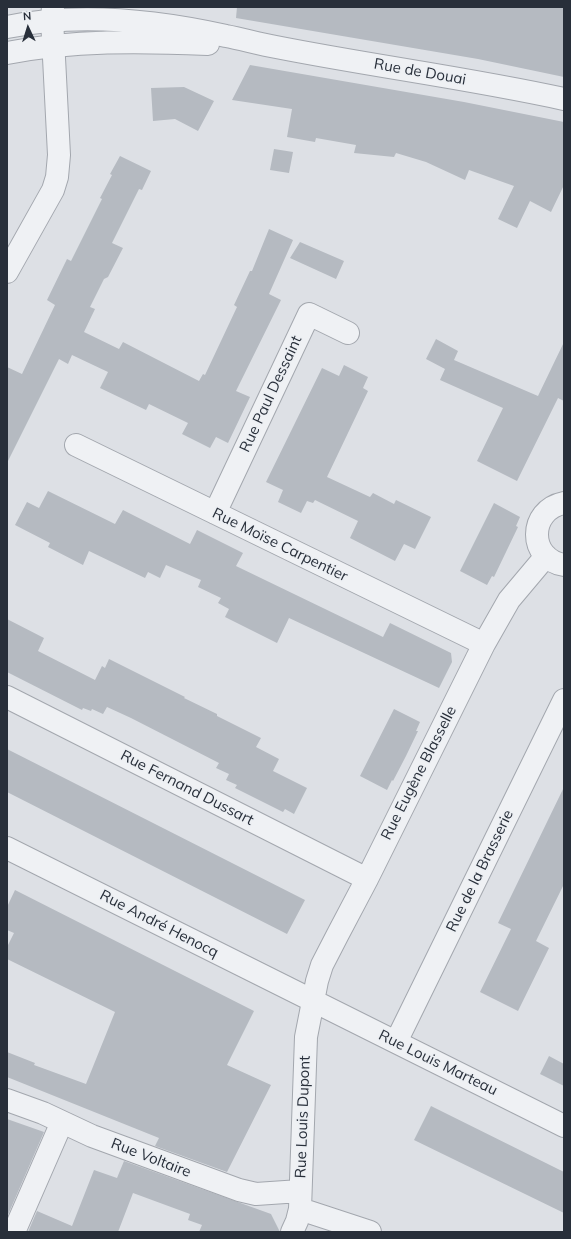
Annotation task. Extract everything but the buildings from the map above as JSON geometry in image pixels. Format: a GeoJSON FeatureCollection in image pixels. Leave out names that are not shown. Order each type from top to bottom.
{"type":"FeatureCollection","features":[{"type":"Feature","properties":{"kind":"street","name":"Rue de Douai"},"geometry":{"type":"LineString","coordinates":[[7,27],[52,13],[92,19],[158,24],[275,47],[463,79],[564,100]]}},
{"type":"Feature","properties":{"kind":"street"},"geometry":{"type":"LineString","coordinates":[[7,272],[53,190],[57,177],[59,155],[52,13]]}},
{"type":"Feature","properties":{"kind":"street","name":"Rue de Douai"},"geometry":{"type":"LineString","coordinates":[[7,53],[53,46],[96,42],[155,42],[275,47]]}},
{"type":"Feature","properties":{"kind":"street","name":"Rue Paul Dessaint"},"geometry":{"type":"LineString","coordinates":[[215,513],[309,314],[348,332]]}},
{"type":"Feature","properties":{"kind":"street","name":"Rue Moïse Carpentier"},"geometry":{"type":"LineString","coordinates":[[76,445],[484,644]]}},
{"type":"Feature","properties":{"kind":"street"},"geometry":{"type":"LineString","coordinates":[[555,561],[540,548],[537,538],[539,523],[548,510],[564,503]]}},
{"type":"Feature","properties":{"kind":"street","name":"Rue Eugène Blasselle"},"geometry":{"type":"LineString","coordinates":[[312,1001],[322,965],[367,879],[484,644],[509,600],[555,561]]}},
{"type":"Feature","properties":{"kind":"street","name":"Rue Fernand Dussart"},"geometry":{"type":"LineString","coordinates":[[7,697],[367,879]]}},
{"type":"Feature","properties":{"kind":"street","name":"Rue de la Brasserie"},"geometry":{"type":"LineString","coordinates":[[396,1042],[564,700]]}},
{"type":"Feature","properties":{"kind":"street","name":"Rue André Henocq"},"geometry":{"type":"LineString","coordinates":[[7,848],[312,1001]]}},
{"type":"Feature","properties":{"kind":"street","name":"Rue Louis Marteau"},"geometry":{"type":"LineString","coordinates":[[312,1001],[564,1126]]}},
{"type":"Feature","properties":{"kind":"street","name":"Rue Louis Dupont"},"geometry":{"type":"LineString","coordinates":[[292,1232],[297,1221],[300,1200],[306,1037],[312,1001]]}},
{"type":"Feature","properties":{"kind":"street","name":"Rue Voltaire"},"geometry":{"type":"LineString","coordinates":[[7,1100],[43,1113],[92,1136],[239,1190],[300,1200],[370,1232]]}},
{"type":"Feature","properties":{"kind":"street"},"geometry":{"type":"LineString","coordinates":[[14,1232],[62,1122]]}}]}
